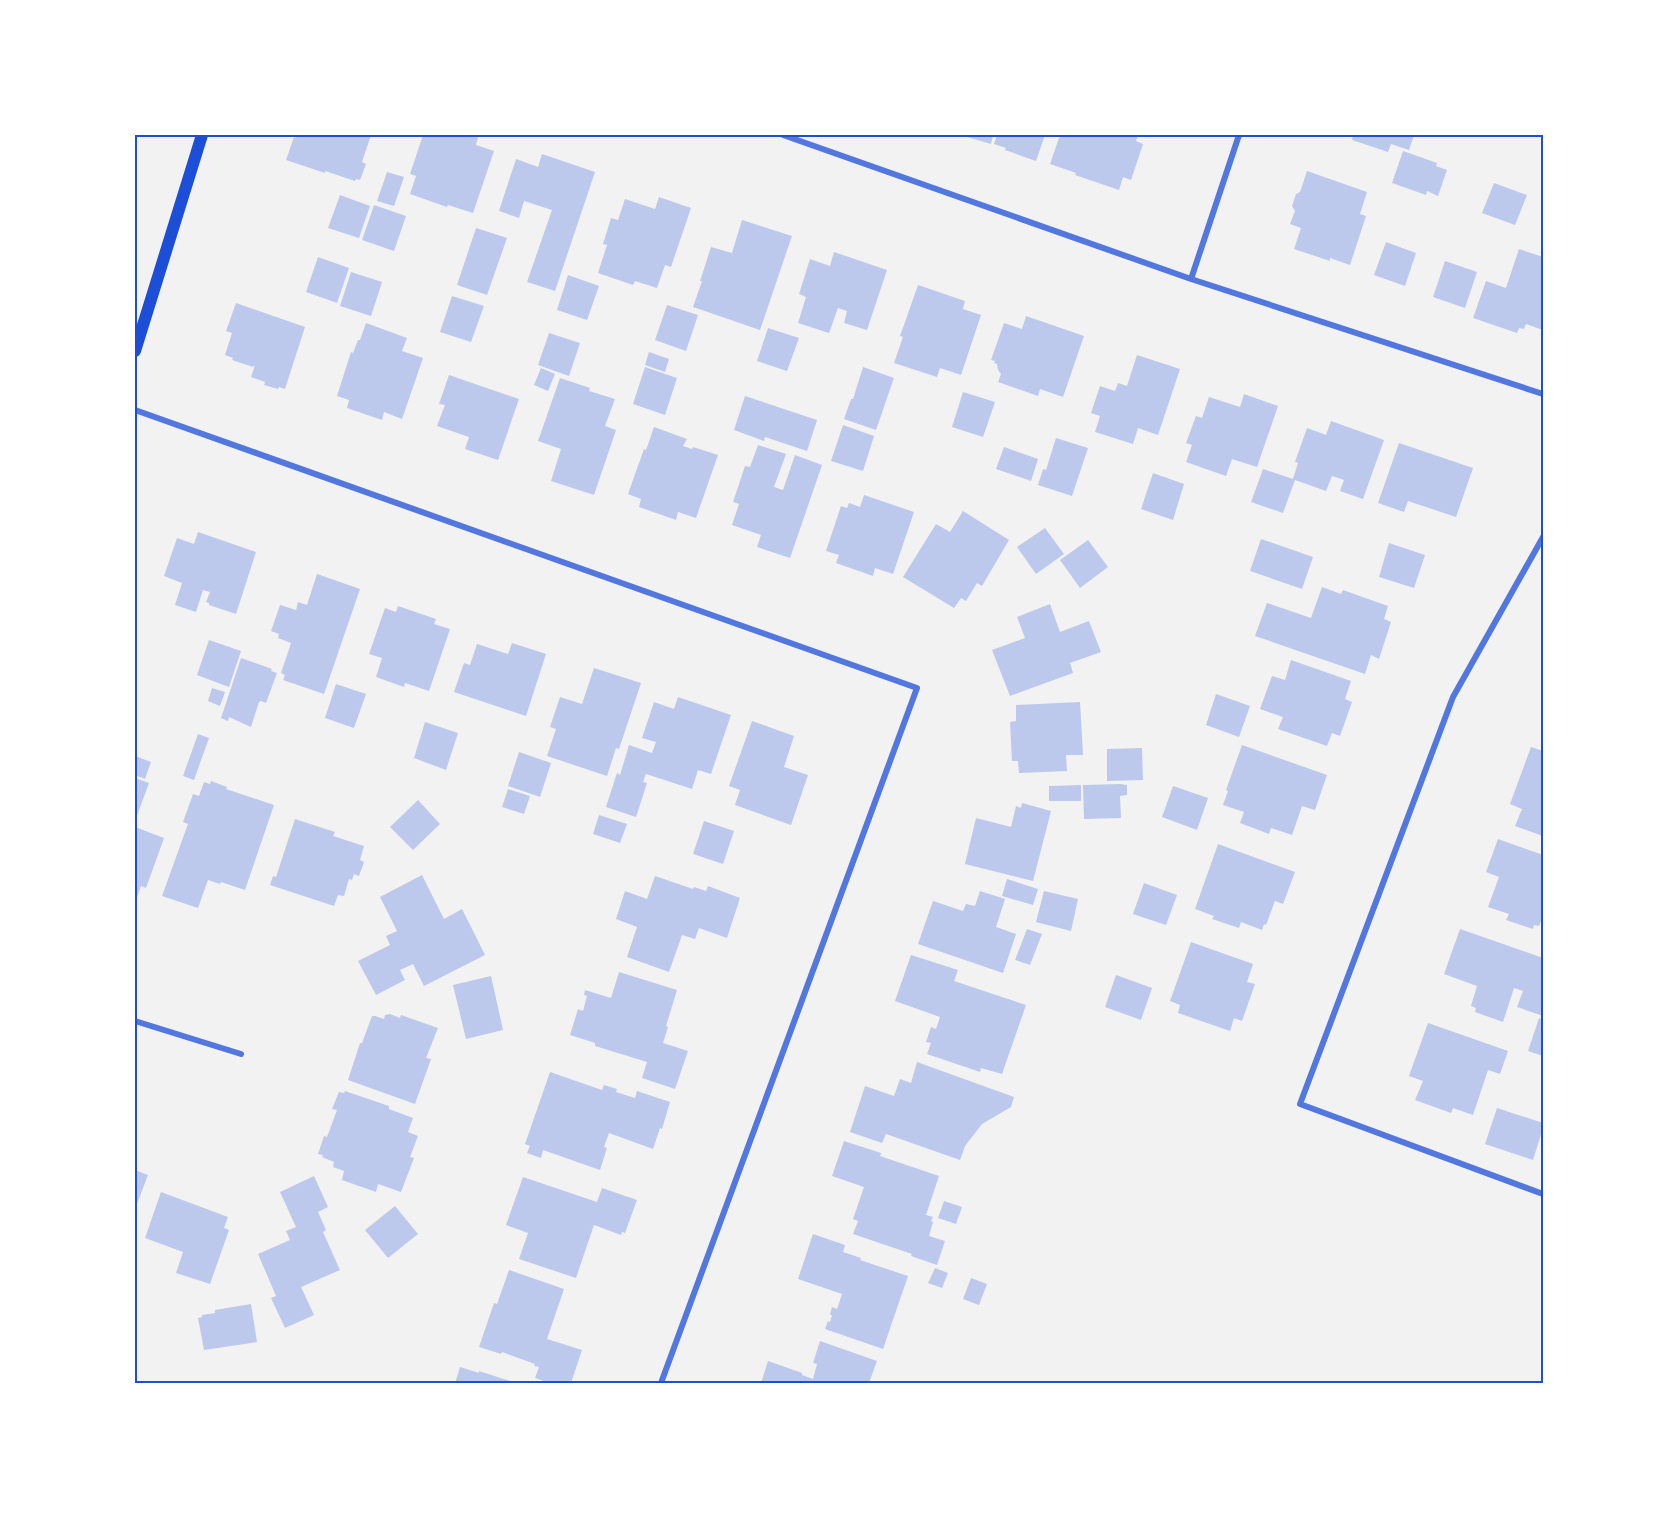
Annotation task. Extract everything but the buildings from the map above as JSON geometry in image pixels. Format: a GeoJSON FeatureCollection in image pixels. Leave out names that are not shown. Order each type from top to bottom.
{"type":"FeatureCollection","features":[{"type":"Feature","properties":{"kind":"main road"},"geometry":{"type":"LineString","coordinates":[[135,351],[202,135]]}},
{"type":"Feature","properties":{"kind":"street"},"geometry":{"type":"LineString","coordinates":[[783,135],[1191,279],[1543,394]]}},
{"type":"Feature","properties":{"kind":"street"},"geometry":{"type":"LineString","coordinates":[[1191,279],[1239,135]]}},
{"type":"Feature","properties":{"kind":"street"},"geometry":{"type":"LineString","coordinates":[[135,410],[917,688],[661,1383]]}},
{"type":"Feature","properties":{"kind":"street"},"geometry":{"type":"LineString","coordinates":[[1543,537],[1453,697],[1300,1104],[1543,1194]]}},
{"type":"Feature","properties":{"kind":"street"},"geometry":{"type":"LineString","coordinates":[[135,1021],[241,1054]]}}]}
